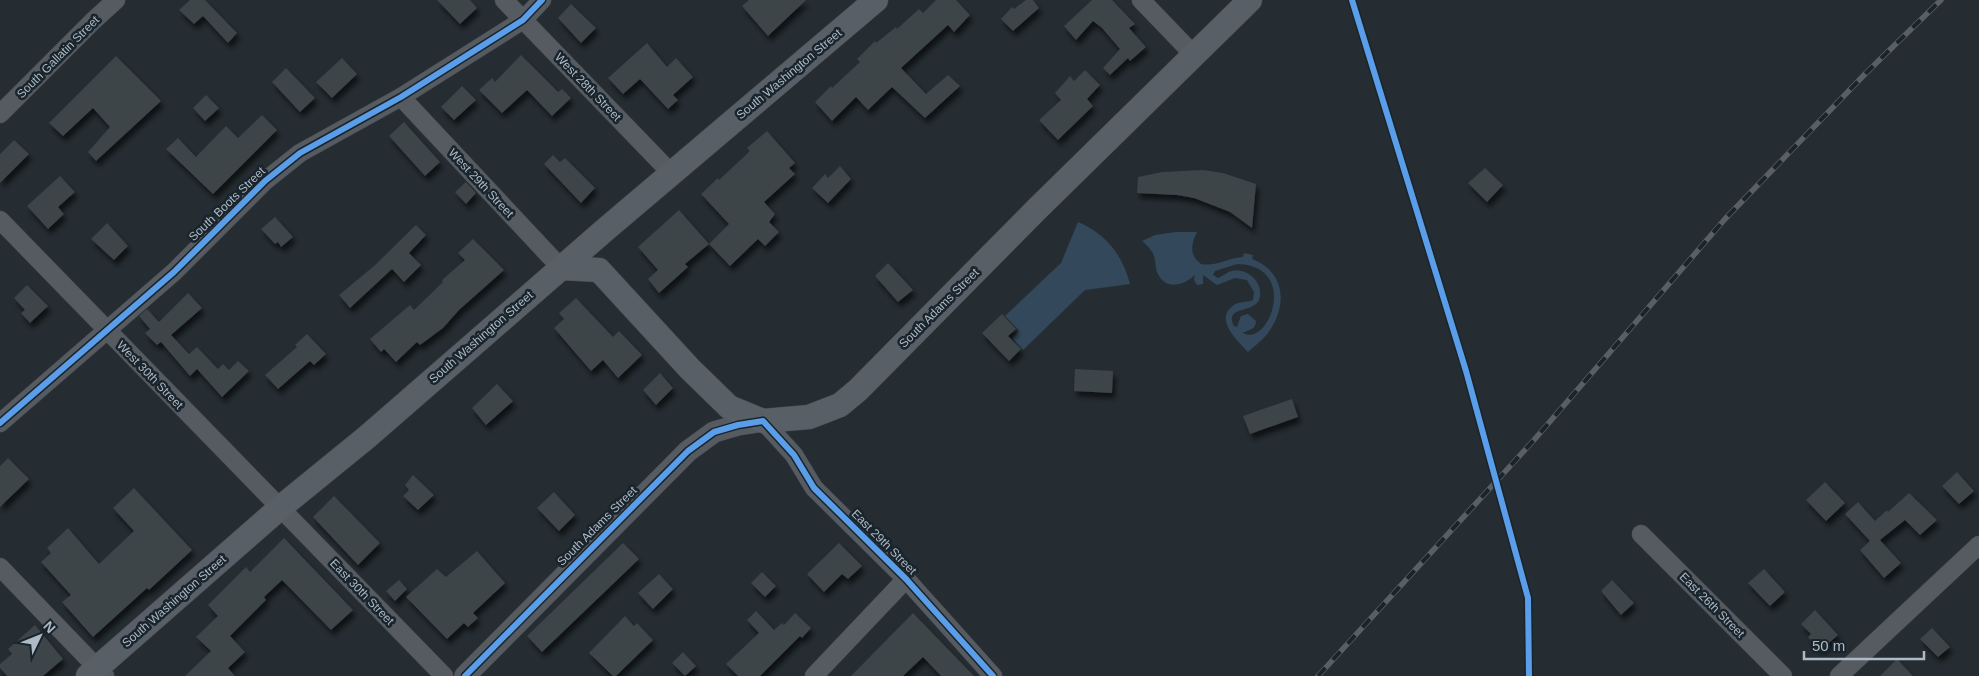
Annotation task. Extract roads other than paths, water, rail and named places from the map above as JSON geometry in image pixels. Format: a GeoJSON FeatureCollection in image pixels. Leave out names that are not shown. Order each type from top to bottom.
{"type":"FeatureCollection","features":[{"type":"Feature","properties":{"kind":"main road","name":"South Adams Street"},"geometry":{"type":"LineString","coordinates":[[763,421],[810,417],[840,405],[858,390],[1193,54],[1250,0]]}},
{"type":"Feature","properties":{"kind":"main road","name":"South Washington Street"},"geometry":{"type":"LineString","coordinates":[[97,673],[281,508],[672,174],[868,3]]}},
{"type":"Feature","properties":{"kind":"main road"},"geometry":{"type":"LineString","coordinates":[[561,268],[600,270],[606,229]]}},
{"type":"Feature","properties":{"kind":"main road","name":"East 29th Street"},"geometry":{"type":"LineString","coordinates":[[600,270],[690,369],[728,407],[763,421]]}},
{"type":"Feature","properties":{"kind":"street","name":"South Gallatin Street"},"geometry":{"type":"LineString","coordinates":[[0,114],[92,21],[116,0]]}},
{"type":"Feature","properties":{"kind":"street","name":"West 28th Street"},"geometry":{"type":"LineString","coordinates":[[504,0],[672,174]]}},
{"type":"Feature","properties":{"kind":"street","name":"South Boots Street"},"geometry":{"type":"LineString","coordinates":[[0,423],[174,272],[265,181],[300,153],[401,97],[523,20],[542,0]]}},
{"type":"Feature","properties":{"kind":"street"},"geometry":{"type":"LineString","coordinates":[[1141,0],[1193,54]]}},
{"type":"Feature","properties":{"kind":"street","name":"West 29th Street"},"geometry":{"type":"LineString","coordinates":[[401,97],[561,268]]}},
{"type":"Feature","properties":{"kind":"street","name":"West 30th Street"},"geometry":{"type":"LineString","coordinates":[[0,220],[281,508]]}},
{"type":"Feature","properties":{"kind":"street","name":"East 29th Street"},"geometry":{"type":"LineString","coordinates":[[763,421],[794,455],[814,488],[906,579],[993,676]]}},
{"type":"Feature","properties":{"kind":"street","name":"South Adams Street"},"geometry":{"type":"LineString","coordinates":[[465,676],[688,452],[714,432],[738,425],[763,421]]}},
{"type":"Feature","properties":{"kind":"street","name":"East 30th Street"},"geometry":{"type":"LineString","coordinates":[[281,508],[444,676]]}},
{"type":"Feature","properties":{"kind":"street","name":"East 26th Street"},"geometry":{"type":"LineString","coordinates":[[1641,534],[1783,676]]}},
{"type":"Feature","properties":{"kind":"street"},"geometry":{"type":"LineString","coordinates":[[1839,676],[1979,545]]}},
{"type":"Feature","properties":{"kind":"street"},"geometry":{"type":"LineString","coordinates":[[0,567],[97,673]]}},
{"type":"Feature","properties":{"kind":"street"},"geometry":{"type":"LineString","coordinates":[[814,676],[906,579]]}},
{"type":"Feature","properties":{"kind":"water"},"geometry":{"type":"Polygon","coordinates":[[[1078,222],[1097,233],[1112,246],[1127,273],[1130,284],[1085,290],[1023,350],[1012,338],[1019,331],[1005,316],[1061,263],[1078,222]]]}},
{"type":"Feature","properties":{"kind":"water"},"geometry":{"type":"Polygon","coordinates":[[[1197,232],[1192,249],[1194,257],[1201,264],[1212,264],[1243,257],[1244,253],[1253,255],[1252,259],[1263,264],[1271,271],[1277,280],[1281,299],[1276,320],[1266,336],[1248,352],[1229,330],[1226,317],[1228,311],[1234,305],[1253,300],[1254,292],[1247,280],[1235,278],[1217,285],[1203,275],[1203,284],[1197,285],[1194,280],[1195,275],[1180,284],[1169,284],[1160,278],[1155,258],[1142,241],[1155,235],[1197,232]],[[1237,264],[1215,271],[1213,275],[1218,278],[1230,272],[1243,272],[1252,277],[1259,285],[1260,296],[1258,302],[1254,306],[1233,315],[1234,326],[1237,327],[1241,316],[1248,314],[1256,321],[1253,328],[1243,333],[1253,334],[1262,329],[1269,318],[1273,304],[1273,290],[1268,277],[1256,268],[1237,264]]]}},
{"type":"Feature","properties":{"kind":"railway"},"geometry":{"type":"LineString","coordinates":[[1318,676],[1534,440],[1725,219],[1866,73],[1941,0]]}}]}
